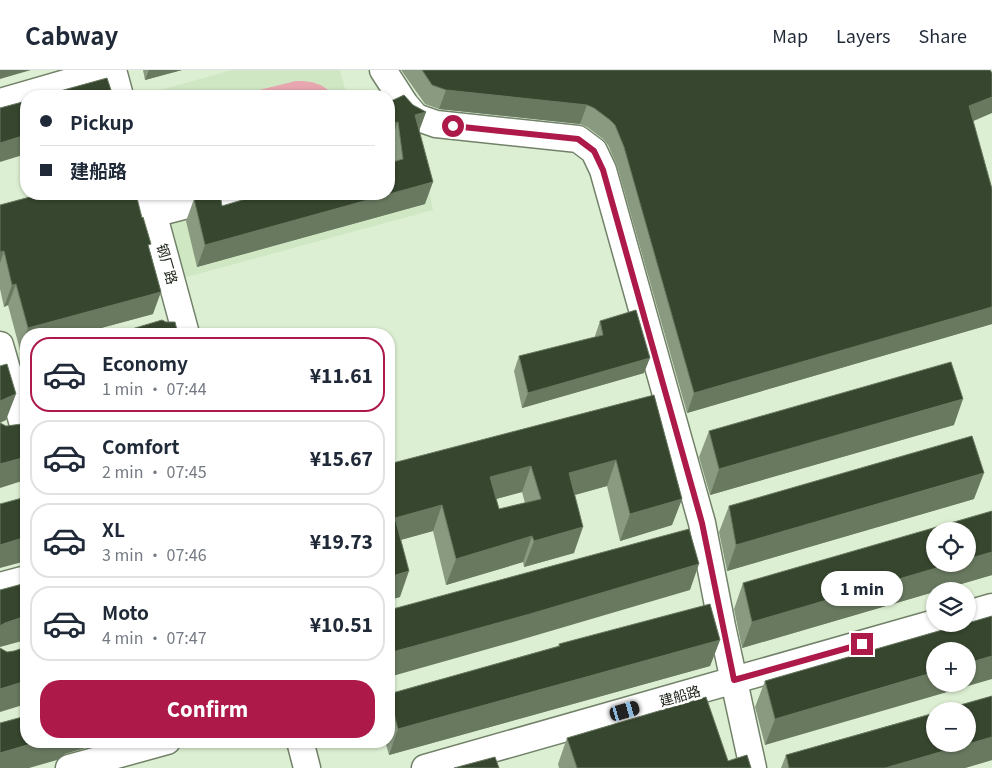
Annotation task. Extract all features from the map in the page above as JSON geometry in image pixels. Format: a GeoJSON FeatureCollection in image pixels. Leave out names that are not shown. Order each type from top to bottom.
{"type":"FeatureCollection","features":[{"type":"Feature","properties":{"kind":"street"},"geometry":{"type":"LineString","coordinates":[[42,90],[112,70],[118,90]]}},
{"type":"Feature","properties":{"kind":"street"},"geometry":{"type":"LineString","coordinates":[[383,70],[405,104],[416,116],[422,119],[436,124],[578,139],[594,151],[603,170],[702,523],[753,768]]}},
{"type":"Feature","properties":{"kind":"street"},"geometry":{"type":"LineString","coordinates":[[0,102],[20,96]]}},
{"type":"Feature","properties":{"kind":"street"},"geometry":{"type":"LineString","coordinates":[[150,204],[182,200]]}},
{"type":"Feature","properties":{"kind":"street","name":"钢厂路"},"geometry":{"type":"LineString","coordinates":[[150,204],[176,328]]}},
{"type":"Feature","properties":{"kind":"street"},"geometry":{"type":"LineString","coordinates":[[0,345],[12,374],[20,407]]}},
{"type":"Feature","properties":{"kind":"street"},"geometry":{"type":"LineString","coordinates":[[0,438],[20,433]]}},
{"type":"Feature","properties":{"kind":"street"},"geometry":{"type":"LineString","coordinates":[[0,586],[20,581]]}},
{"type":"Feature","properties":{"kind":"street"},"geometry":{"type":"LineString","coordinates":[[976,612],[992,607]]}},
{"type":"Feature","properties":{"kind":"street","name":"建船路"},"geometry":{"type":"LineString","coordinates":[[425,768],[926,626]]}},
{"type":"Feature","properties":{"kind":"street"},"geometry":{"type":"LineString","coordinates":[[69,768],[115,748]]}},
{"type":"Feature","properties":{"kind":"street"},"geometry":{"type":"LineString","coordinates":[[302,748],[308,768]]}},
{"type":"Feature","properties":{"kind":"shaded area"},"geometry":{"type":"Polygon","coordinates":[[[232,70],[340,70],[345,90],[160,90],[232,70]]]}},
{"type":"Feature","properties":{"kind":"shaded area"},"geometry":{"type":"Polygon","coordinates":[[[296,81],[317,84],[328,90],[259,90],[296,81]]]}},
{"type":"Feature","properties":{"kind":"shaded area"},"geometry":{"type":"Polygon","coordinates":[[[395,121],[418,133],[433,210],[172,281],[150,200],[395,200],[395,121]]]}},
{"type":"Feature","properties":{"kind":"building"},"geometry":{"type":"Polygon","coordinates":[[[422,70],[990,70],[992,73],[992,97],[969,106],[992,189],[992,307],[694,393],[624,147],[615,125],[594,108],[587,105],[446,90],[432,85],[422,70]]]}},
{"type":"Feature","properties":{"kind":"building"},"geometry":{"type":"Polygon","coordinates":[[[107,78],[111,90],[64,90],[107,78]]]}},
{"type":"Feature","properties":{"kind":"building"},"geometry":{"type":"Polygon","coordinates":[[[404,95],[413,105],[426,112],[415,115],[433,182],[395,192],[395,161],[403,159],[398,122],[395,123],[395,99],[404,95]]]}},
{"type":"Feature","properties":{"kind":"building"},"geometry":{"type":"Polygon","coordinates":[[[20,103],[20,137],[0,143],[0,108],[20,103]]]}},
{"type":"Feature","properties":{"kind":"building"},"geometry":{"type":"Polygon","coordinates":[[[20,200],[138,200],[151,244],[148,245],[161,292],[28,328],[16,284],[12,285],[4,251],[0,252],[0,205],[20,200]]]}},
{"type":"Feature","properties":{"kind":"building"},"geometry":{"type":"Polygon","coordinates":[[[194,200],[221,200],[222,206],[242,200],[368,200],[205,245],[194,200]]]}},
{"type":"Feature","properties":{"kind":"building"},"geometry":{"type":"Polygon","coordinates":[[[636,310],[650,358],[528,393],[519,356],[603,335],[600,321],[636,310]]]}},
{"type":"Feature","properties":{"kind":"building"},"geometry":{"type":"Polygon","coordinates":[[[162,320],[175,322],[176,328],[135,328],[162,320]]]}},
{"type":"Feature","properties":{"kind":"building"},"geometry":{"type":"Polygon","coordinates":[[[951,362],[963,399],[719,469],[709,431],[951,362]]]}},
{"type":"Feature","properties":{"kind":"building"},"geometry":{"type":"Polygon","coordinates":[[[7,364],[16,394],[0,401],[0,366],[7,364]]]}},
{"type":"Feature","properties":{"kind":"building"},"geometry":{"type":"Polygon","coordinates":[[[654,395],[682,499],[630,514],[616,460],[569,473],[583,527],[534,541],[532,536],[456,559],[442,505],[395,518],[395,462],[654,395]],[[531,466],[490,477],[499,509],[541,499],[531,466]]]}},
{"type":"Feature","properties":{"kind":"building"},"geometry":{"type":"Polygon","coordinates":[[[0,423],[6,426],[20,424],[20,459],[0,464],[0,423]]]}},
{"type":"Feature","properties":{"kind":"building"},"geometry":{"type":"Polygon","coordinates":[[[972,436],[984,473],[736,545],[729,506],[972,436]]]}},
{"type":"Feature","properties":{"kind":"building"},"geometry":{"type":"Polygon","coordinates":[[[20,499],[20,539],[0,545],[0,504],[20,499]]]}},
{"type":"Feature","properties":{"kind":"building"},"geometry":{"type":"Polygon","coordinates":[[[992,511],[992,552],[976,557],[976,522],[954,522],[992,511]]]}},
{"type":"Feature","properties":{"kind":"building"},"geometry":{"type":"Polygon","coordinates":[[[395,518],[409,571],[395,575],[395,518]]]}},
{"type":"Feature","properties":{"kind":"building"},"geometry":{"type":"Polygon","coordinates":[[[689,529],[699,564],[395,651],[395,608],[689,529]]]}},
{"type":"Feature","properties":{"kind":"building"},"geometry":{"type":"Polygon","coordinates":[[[926,530],[926,571],[752,622],[743,583],[926,530]]]}},
{"type":"Feature","properties":{"kind":"building"},"geometry":{"type":"Polygon","coordinates":[[[20,585],[20,618],[0,626],[0,590],[20,585]]]}},
{"type":"Feature","properties":{"kind":"building"},"geometry":{"type":"Polygon","coordinates":[[[710,604],[720,640],[398,729],[395,717],[395,692],[560,646],[559,644],[710,604]]]}},
{"type":"Feature","properties":{"kind":"building"},"geometry":{"type":"Polygon","coordinates":[[[992,616],[992,656],[976,661],[976,642],[926,642],[926,675],[775,719],[765,681],[935,632],[976,632],[976,621],[992,616]]]}},
{"type":"Feature","properties":{"kind":"building"},"geometry":{"type":"Polygon","coordinates":[[[0,648],[7,652],[20,649],[20,683],[0,689],[0,648]]]}},
{"type":"Feature","properties":{"kind":"building"},"geometry":{"type":"Polygon","coordinates":[[[992,696],[992,737],[976,742],[976,702],[971,702],[992,696]]]}},
{"type":"Feature","properties":{"kind":"building"},"geometry":{"type":"Polygon","coordinates":[[[706,697],[728,761],[747,755],[751,768],[577,768],[567,738],[706,697]]]}},
{"type":"Feature","properties":{"kind":"building"},"geometry":{"type":"Polygon","coordinates":[[[926,716],[926,752],[940,752],[885,768],[789,768],[786,755],[926,716]]]}},
{"type":"Feature","properties":{"kind":"building"},"geometry":{"type":"Polygon","coordinates":[[[20,718],[20,747],[0,753],[0,723],[20,718]]]}},
{"type":"Feature","properties":{"kind":"building"},"geometry":{"type":"Polygon","coordinates":[[[495,757],[499,768],[454,768],[495,757]]]}},
{"type":"Feature","properties":{"kind":"route"},"geometry":{"type":"LineString","coordinates":[[453,126],[578,139],[594,151],[603,170],[702,523],[734,680],[862,644]]}}]}
